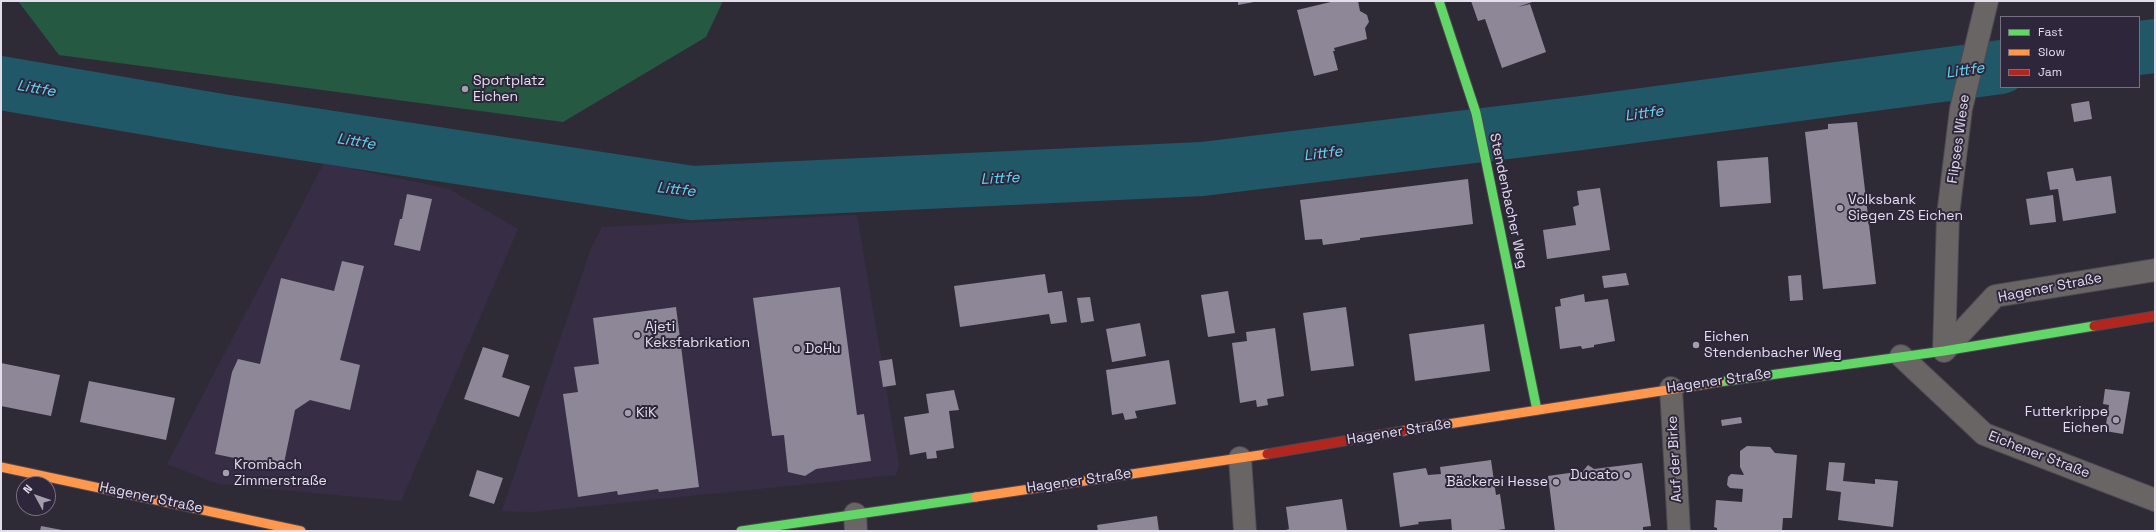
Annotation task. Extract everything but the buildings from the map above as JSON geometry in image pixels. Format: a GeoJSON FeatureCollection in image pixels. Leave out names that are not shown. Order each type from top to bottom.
{"type":"FeatureCollection","features":[{"type":"Feature","properties":{"kind":"main road","name":"Stendenbacher Weg"},"geometry":{"type":"LineString","coordinates":[[1439,1],[1476,113],[1537,410]]}},
{"type":"Feature","properties":{"kind":"main road","name":"Hagener Straße"},"geometry":{"type":"LineString","coordinates":[[741,531],[855,523],[1240,458],[1671,388],[1944,351],[2155,316]]}},
{"type":"Feature","properties":{"kind":"main road","name":"Hagener Straße"},"geometry":{"type":"LineString","coordinates":[[1,467],[300,531]]}},
{"type":"Feature","properties":{"kind":"street","name":"Flipses Wiese"},"geometry":{"type":"LineString","coordinates":[[1944,351],[1948,215],[1961,109],[1987,1]]}},
{"type":"Feature","properties":{"kind":"street","name":"Hagener Straße"},"geometry":{"type":"LineString","coordinates":[[1944,351],[1995,296],[2155,270]]}},
{"type":"Feature","properties":{"kind":"street","name":"Eichener Straße"},"geometry":{"type":"LineString","coordinates":[[1901,356],[1984,434],[2155,500]]}},
{"type":"Feature","properties":{"kind":"street","name":"Auf der Birke"},"geometry":{"type":"LineString","coordinates":[[1671,388],[1679,531]]}},
{"type":"Feature","properties":{"kind":"street"},"geometry":{"type":"LineString","coordinates":[[1240,458],[1245,531]]}},
{"type":"Feature","properties":{"kind":"shaded area"},"geometry":{"type":"Polygon","coordinates":[[[324,163],[449,189],[518,229],[401,501],[218,484],[167,464],[324,163]]]}},
{"type":"Feature","properties":{"kind":"shaded area"},"geometry":{"type":"Polygon","coordinates":[[[857,215],[899,465],[896,475],[531,512],[502,511],[591,248],[602,227],[857,215]]]}},
{"type":"Feature","properties":{"kind":"green space","name":"Sportplatz Eichen"},"geometry":{"type":"Polygon","coordinates":[[[18,1],[723,1],[706,37],[563,122],[59,55],[18,1]]]}},
{"type":"Feature","properties":{"kind":"waterway","name":"Littfe"},"geometry":{"type":"LineString","coordinates":[[2140,48],[2155,46]]}},
{"type":"Feature","properties":{"kind":"waterway","name":"Littfe"},"geometry":{"type":"LineString","coordinates":[[1,83],[222,121],[692,193],[1202,169],[1582,123],[2000,67]]}},
{"type":"Feature","properties":{"kind":"traffic: fast"},"geometry":{"type":"LineString","coordinates":[[1439,1],[1476,113],[1537,410]]}},
{"type":"Feature","properties":{"kind":"traffic: fast"},"geometry":{"type":"LineString","coordinates":[[1719,382],[1944,351],[2094,326]]}},
{"type":"Feature","properties":{"kind":"traffic: fast"},"geometry":{"type":"LineString","coordinates":[[741,531],[976,497]]}},
{"type":"Feature","properties":{"kind":"traffic: slow"},"geometry":{"type":"LineString","coordinates":[[1403,431],[1719,382]]}},
{"type":"Feature","properties":{"kind":"traffic: slow"},"geometry":{"type":"LineString","coordinates":[[976,497],[1267,454]]}},
{"type":"Feature","properties":{"kind":"traffic: slow"},"geometry":{"type":"LineString","coordinates":[[1,467],[301,531]]}},
{"type":"Feature","properties":{"kind":"traffic: jam"},"geometry":{"type":"LineString","coordinates":[[2094,326],[2155,316]]}},
{"type":"Feature","properties":{"kind":"traffic: jam"},"geometry":{"type":"LineString","coordinates":[[1267,454],[1403,431]]}},
{"type":"Feature","properties":{"kind":"place","name":"Sportplatz Eichen"},"geometry":{"type":"Point","coordinates":[465,89]}},
{"type":"Feature","properties":{"kind":"place","name":"Volksbank Siegen ZS Eichen"},"geometry":{"type":"Point","coordinates":[1840,208]}},
{"type":"Feature","properties":{"kind":"place","name":"Ajeti Keksfabrikation"},"geometry":{"type":"Point","coordinates":[637,335]}},
{"type":"Feature","properties":{"kind":"place","name":"Eichen Stendenbacher Weg"},"geometry":{"type":"Point","coordinates":[1696,345]}},
{"type":"Feature","properties":{"kind":"place","name":"DoHu"},"geometry":{"type":"Point","coordinates":[797,349]}},
{"type":"Feature","properties":{"kind":"place","name":"KiK"},"geometry":{"type":"Point","coordinates":[628,413]}},
{"type":"Feature","properties":{"kind":"place","name":"Futterkrippe Eichen"},"geometry":{"type":"Point","coordinates":[2116,420]}},
{"type":"Feature","properties":{"kind":"place","name":"Krombach Zimmerstraße"},"geometry":{"type":"Point","coordinates":[226,473]}},
{"type":"Feature","properties":{"kind":"place","name":"Ducato"},"geometry":{"type":"Point","coordinates":[1627,475]}},
{"type":"Feature","properties":{"kind":"place","name":"Bäckerei Hesse"},"geometry":{"type":"Point","coordinates":[1556,482]}}]}
